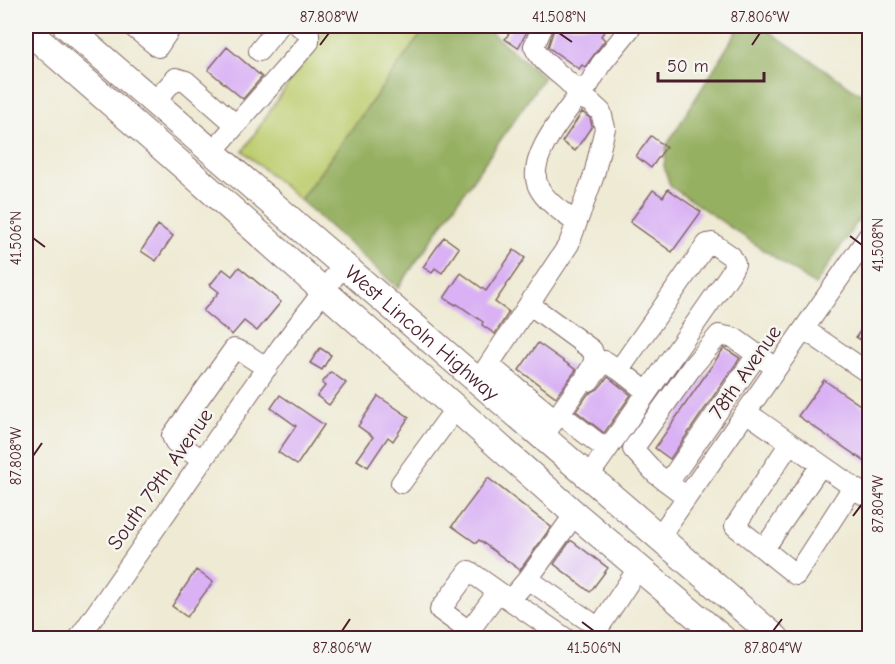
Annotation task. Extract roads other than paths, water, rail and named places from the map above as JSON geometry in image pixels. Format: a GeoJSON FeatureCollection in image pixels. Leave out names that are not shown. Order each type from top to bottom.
{"type":"FeatureCollection","features":[{"type":"Feature","properties":{"kind":"main road","name":"West Lincoln Highway"},"geometry":{"type":"LineString","coordinates":[[26,29],[575,514],[722,639]]}},
{"type":"Feature","properties":{"kind":"main road","name":"West Lincoln Highway"},"geometry":{"type":"LineString","coordinates":[[79,29],[155,101],[344,264],[555,426],[588,477],[776,639]]}},
{"type":"Feature","properties":{"kind":"main road"},"geometry":{"type":"LineString","coordinates":[[535,478],[609,519],[647,545],[655,543],[659,537]]}},
{"type":"Feature","properties":{"kind":"street"},"geometry":{"type":"LineString","coordinates":[[132,26],[158,47],[172,26]]}},
{"type":"Feature","properties":{"kind":"street"},"geometry":{"type":"LineString","coordinates":[[258,51],[279,26]]}},
{"type":"Feature","properties":{"kind":"street"},"geometry":{"type":"LineString","coordinates":[[213,152],[309,42],[309,34],[299,26]]}},
{"type":"Feature","properties":{"kind":"street"},"geometry":{"type":"LineString","coordinates":[[484,373],[569,244],[594,175],[605,128],[601,112],[578,94],[538,56],[534,46],[543,26]]}},
{"type":"Feature","properties":{"kind":"street"},"geometry":{"type":"LineString","coordinates":[[576,223],[547,200],[538,186],[535,175],[541,150],[578,94],[588,86],[632,26]]}},
{"type":"Feature","properties":{"kind":"street"},"geometry":{"type":"LineString","coordinates":[[155,101],[176,78],[186,81],[236,125]]}},
{"type":"Feature","properties":{"kind":"street","name":"78th Avenue"},"geometry":{"type":"LineString","coordinates":[[659,537],[870,234]]}},
{"type":"Feature","properties":{"kind":"street"},"geometry":{"type":"LineString","coordinates":[[588,477],[735,264],[731,256],[712,243],[707,244],[619,370]]}},
{"type":"Feature","properties":{"kind":"street","name":"South 79th Avenue"},"geometry":{"type":"LineString","coordinates":[[80,639],[281,347],[344,264]]}},
{"type":"Feature","properties":{"kind":"street"},"geometry":{"type":"LineString","coordinates":[[529,304],[592,350],[595,356],[594,363],[555,426],[607,450]]}},
{"type":"Feature","properties":{"kind":"street"},"geometry":{"type":"LineString","coordinates":[[696,320],[719,335],[734,338],[776,368]]}},
{"type":"Feature","properties":{"kind":"street"},"geometry":{"type":"LineString","coordinates":[[804,329],[870,374]]}},
{"type":"Feature","properties":{"kind":"street"},"geometry":{"type":"LineString","coordinates":[[687,497],[656,474],[633,449],[692,367],[719,335]]}},
{"type":"Feature","properties":{"kind":"street"},"geometry":{"type":"LineString","coordinates":[[203,460],[175,442],[172,436],[234,349],[267,368]]}},
{"type":"Feature","properties":{"kind":"street"},"geometry":{"type":"LineString","coordinates":[[668,483],[757,355]]}},
{"type":"Feature","properties":{"kind":"street"},"geometry":{"type":"LineString","coordinates":[[581,383],[589,381],[605,361],[647,392]]}},
{"type":"Feature","properties":{"kind":"street"},"geometry":{"type":"LineString","coordinates":[[400,483],[456,408]]}},
{"type":"Feature","properties":{"kind":"street"},"geometry":{"type":"LineString","coordinates":[[746,412],[870,499]]}},
{"type":"Feature","properties":{"kind":"street"},"geometry":{"type":"LineString","coordinates":[[711,422],[729,436]]}},
{"type":"Feature","properties":{"kind":"street"},"geometry":{"type":"LineString","coordinates":[[790,443],[735,526],[796,576],[853,487]]}},
{"type":"Feature","properties":{"kind":"street"},"geometry":{"type":"LineString","coordinates":[[764,549],[821,465]]}},
{"type":"Feature","properties":{"kind":"street"},"geometry":{"type":"LineString","coordinates":[[565,639],[504,596],[528,579],[575,514]]}},
{"type":"Feature","properties":{"kind":"street"},"geometry":{"type":"LineString","coordinates":[[528,579],[598,629],[639,567]]}}]}
